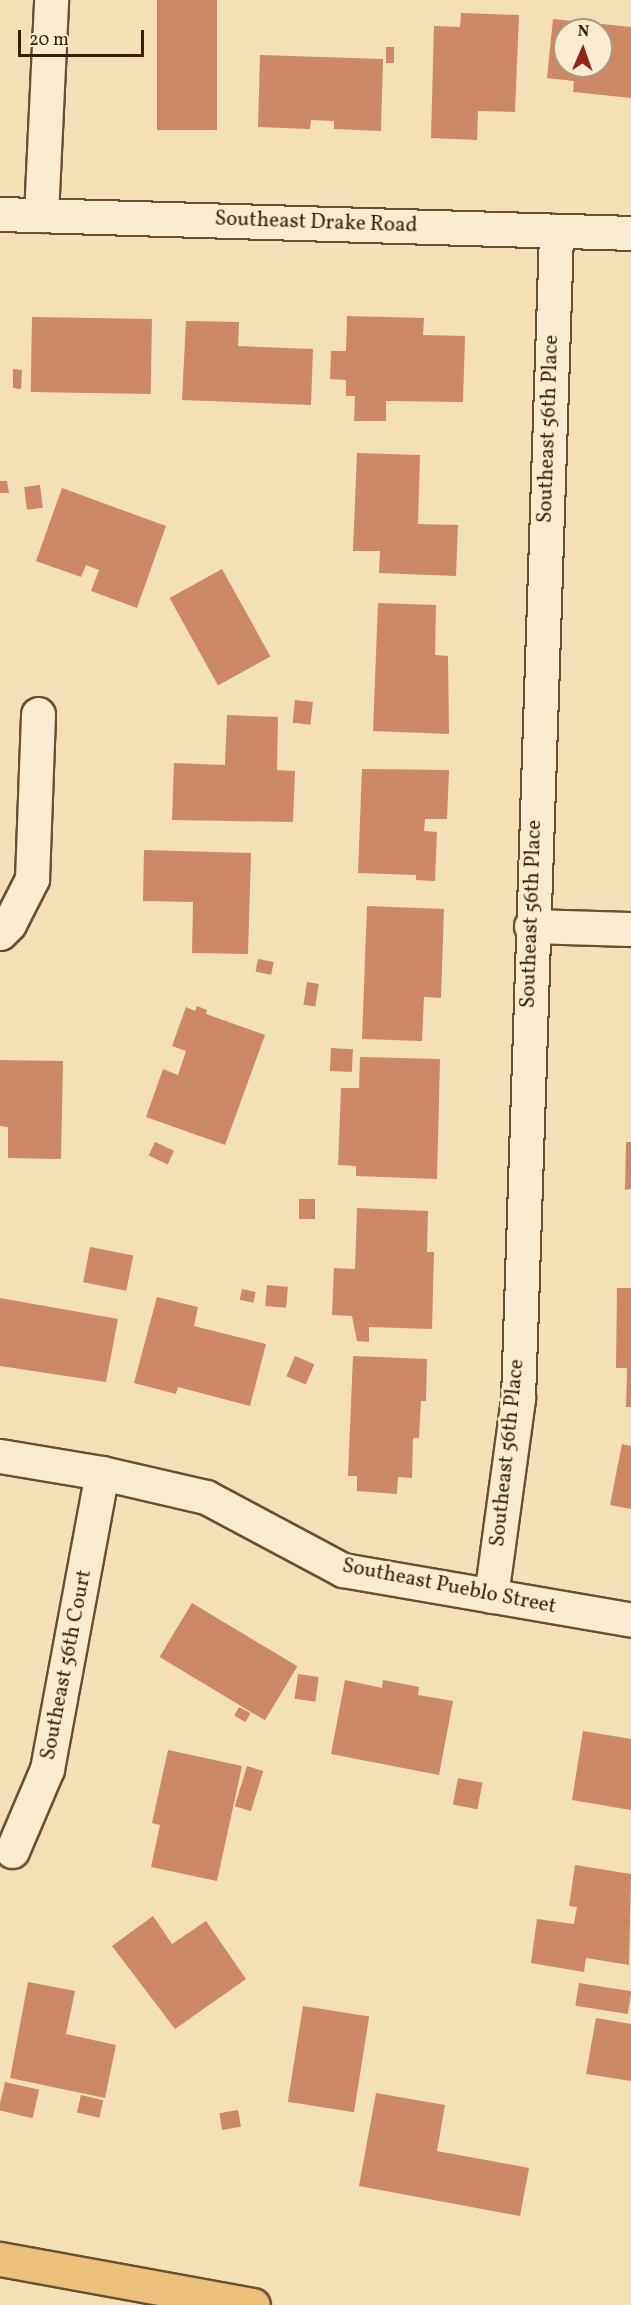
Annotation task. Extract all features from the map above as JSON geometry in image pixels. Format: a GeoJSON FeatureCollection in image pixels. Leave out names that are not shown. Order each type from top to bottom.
{"type":"FeatureCollection","features":[{"type":"Feature","properties":{"kind":"main road"},"geometry":{"type":"LineString","coordinates":[[0,2259],[253,2305]]}},
{"type":"Feature","properties":{"kind":"street"},"geometry":{"type":"LineString","coordinates":[[41,215],[51,0]]}},
{"type":"Feature","properties":{"kind":"street","name":"Southeast Drake Road"},"geometry":{"type":"LineString","coordinates":[[0,214],[631,233]]}},
{"type":"Feature","properties":{"kind":"street","name":"Southeast 56th Place"},"geometry":{"type":"LineString","coordinates":[[491,1596],[518,1398],[531,926],[556,231]]}},
{"type":"Feature","properties":{"kind":"street"},"geometry":{"type":"LineString","coordinates":[[0,933],[9,924],[32,879],[38,714]]}},
{"type":"Feature","properties":{"kind":"street"},"geometry":{"type":"LineString","coordinates":[[531,926],[631,929]]}},
{"type":"Feature","properties":{"kind":"street","name":"Southeast Pueblo Street"},"geometry":{"type":"LineString","coordinates":[[0,1456],[102,1473],[206,1497],[343,1570],[631,1620]]}},
{"type":"Feature","properties":{"kind":"street","name":"Southeast 56th Court"},"geometry":{"type":"LineString","coordinates":[[12,1851],[47,1769],[102,1473]]}},
{"type":"Feature","properties":{"kind":"building"},"geometry":{"type":"Polygon","coordinates":[[[157,0],[217,0],[217,130],[157,130],[157,0]]]}},
{"type":"Feature","properties":{"kind":"building"},"geometry":{"type":"Polygon","coordinates":[[[461,13],[519,15],[515,112],[478,111],[477,140],[431,138],[434,26],[460,27],[461,13]]]}},
{"type":"Feature","properties":{"kind":"building"},"geometry":{"type":"Polygon","coordinates":[[[553,19],[553,78],[613,78],[613,25],[631,27],[631,98],[573,92],[574,81],[547,78],[553,19]]]}},
{"type":"Feature","properties":{"kind":"building"},"geometry":{"type":"Polygon","coordinates":[[[386,47],[394,47],[394,63],[386,63],[386,47]]]}},
{"type":"Feature","properties":{"kind":"building"},"geometry":{"type":"Polygon","coordinates":[[[260,55],[383,59],[381,131],[334,129],[334,121],[311,120],[310,129],[258,127],[260,55]]]}},
{"type":"Feature","properties":{"kind":"building"},"geometry":{"type":"Polygon","coordinates":[[[347,316],[424,318],[423,335],[465,336],[463,402],[386,401],[386,421],[354,421],[355,396],[346,396],[346,380],[330,379],[331,351],[346,351],[347,316]]]}},
{"type":"Feature","properties":{"kind":"building"},"geometry":{"type":"Polygon","coordinates":[[[32,317],[152,319],[151,394],[31,392],[32,317]]]}},
{"type":"Feature","properties":{"kind":"building"},"geometry":{"type":"Polygon","coordinates":[[[186,321],[239,322],[238,346],[313,349],[311,405],[182,400],[186,321]]]}},
{"type":"Feature","properties":{"kind":"building"},"geometry":{"type":"Polygon","coordinates":[[[13,369],[22,370],[21,389],[13,388],[13,369]]]}},
{"type":"Feature","properties":{"kind":"building"},"geometry":{"type":"Polygon","coordinates":[[[357,453],[420,455],[418,524],[458,525],[456,576],[379,573],[380,551],[353,551],[357,453]]]}},
{"type":"Feature","properties":{"kind":"building"},"geometry":{"type":"Polygon","coordinates":[[[0,481],[7,481],[9,493],[0,493],[0,481]]]}},
{"type":"Feature","properties":{"kind":"building"},"geometry":{"type":"Polygon","coordinates":[[[40,485],[43,508],[27,510],[24,487],[40,485]]]}},
{"type":"Feature","properties":{"kind":"building"},"geometry":{"type":"Polygon","coordinates":[[[62,488],[166,526],[137,608],[91,591],[99,570],[86,565],[81,577],[36,561],[62,488]]]}},
{"type":"Feature","properties":{"kind":"building"},"geometry":{"type":"Polygon","coordinates":[[[222,569],[270,656],[218,686],[170,598],[222,569]]]}},
{"type":"Feature","properties":{"kind":"building"},"geometry":{"type":"Polygon","coordinates":[[[378,603],[436,605],[435,655],[448,656],[449,734],[373,731],[378,603]]]}},
{"type":"Feature","properties":{"kind":"building"},"geometry":{"type":"Polygon","coordinates":[[[295,700],[313,702],[310,725],[293,723],[295,700]]]}},
{"type":"Feature","properties":{"kind":"building"},"geometry":{"type":"Polygon","coordinates":[[[227,715],[278,717],[277,770],[295,771],[293,822],[172,820],[174,763],[225,765],[227,715]]]}},
{"type":"Feature","properties":{"kind":"building"},"geometry":{"type":"Polygon","coordinates":[[[362,769],[449,770],[447,819],[425,819],[424,831],[437,832],[435,881],[416,880],[416,875],[358,873],[362,769]]]}},
{"type":"Feature","properties":{"kind":"building"},"geometry":{"type":"Polygon","coordinates":[[[144,850],[251,853],[248,954],[192,953],[193,902],[143,901],[144,850]]]}},
{"type":"Feature","properties":{"kind":"building"},"geometry":{"type":"Polygon","coordinates":[[[367,906],[444,909],[441,998],[424,997],[422,1041],[362,1039],[367,906]]]}},
{"type":"Feature","properties":{"kind":"building"},"geometry":{"type":"Polygon","coordinates":[[[258,959],[274,962],[271,975],[256,972],[258,959]]]}},
{"type":"Feature","properties":{"kind":"building"},"geometry":{"type":"Polygon","coordinates":[[[307,982],[319,984],[315,1007],[303,1005],[307,982]]]}},
{"type":"Feature","properties":{"kind":"building"},"geometry":{"type":"Polygon","coordinates":[[[197,1006],[207,1010],[206,1014],[265,1035],[225,1145],[146,1117],[163,1069],[178,1075],[186,1051],[172,1046],[186,1007],[195,1011],[197,1006]]]}},
{"type":"Feature","properties":{"kind":"building"},"geometry":{"type":"Polygon","coordinates":[[[331,1048],[353,1049],[352,1072],[330,1071],[331,1048]]]}},
{"type":"Feature","properties":{"kind":"building"},"geometry":{"type":"Polygon","coordinates":[[[360,1057],[440,1059],[437,1179],[356,1176],[356,1166],[338,1165],[341,1088],[359,1088],[360,1057]]]}},
{"type":"Feature","properties":{"kind":"building"},"geometry":{"type":"Polygon","coordinates":[[[0,1060],[63,1061],[61,1159],[8,1158],[8,1127],[0,1126],[0,1060]]]}},
{"type":"Feature","properties":{"kind":"building"},"geometry":{"type":"Polygon","coordinates":[[[155,1142],[174,1151],[168,1164],[149,1156],[155,1142]]]}},
{"type":"Feature","properties":{"kind":"building"},"geometry":{"type":"Polygon","coordinates":[[[626,1142],[631,1142],[631,1189],[625,1190],[626,1142]]]}},
{"type":"Feature","properties":{"kind":"building"},"geometry":{"type":"Polygon","coordinates":[[[299,1199],[315,1199],[315,1219],[299,1219],[299,1199]]]}},
{"type":"Feature","properties":{"kind":"building"},"geometry":{"type":"Polygon","coordinates":[[[357,1208],[428,1211],[427,1252],[434,1252],[432,1329],[369,1327],[369,1342],[357,1341],[352,1316],[332,1315],[334,1268],[355,1269],[357,1208]]]}},
{"type":"Feature","properties":{"kind":"building"},"geometry":{"type":"Polygon","coordinates":[[[90,1247],[133,1255],[126,1291],[83,1282],[90,1247]]]}},
{"type":"Feature","properties":{"kind":"building"},"geometry":{"type":"Polygon","coordinates":[[[267,1285],[288,1287],[286,1308],[265,1306],[267,1285]]]}},
{"type":"Feature","properties":{"kind":"building"},"geometry":{"type":"Polygon","coordinates":[[[617,1288],[631,1288],[631,1407],[626,1407],[627,1368],[616,1368],[617,1288]]]}},
{"type":"Feature","properties":{"kind":"building"},"geometry":{"type":"Polygon","coordinates":[[[242,1289],[256,1292],[253,1303],[240,1300],[242,1289]]]}},
{"type":"Feature","properties":{"kind":"building"},"geometry":{"type":"Polygon","coordinates":[[[157,1297],[198,1307],[194,1326],[266,1344],[250,1406],[178,1387],[176,1394],[134,1383],[157,1297]]]}},
{"type":"Feature","properties":{"kind":"building"},"geometry":{"type":"Polygon","coordinates":[[[0,1298],[118,1319],[106,1382],[0,1366],[0,1298]]]}},
{"type":"Feature","properties":{"kind":"building"},"geometry":{"type":"Polygon","coordinates":[[[295,1356],[314,1364],[306,1384],[286,1376],[295,1356]]]}},
{"type":"Feature","properties":{"kind":"building"},"geometry":{"type":"Polygon","coordinates":[[[353,1356],[427,1359],[426,1401],[421,1401],[419,1438],[413,1438],[412,1478],[398,1477],[397,1494],[357,1491],[357,1476],[348,1476],[353,1356]]]}},
{"type":"Feature","properties":{"kind":"building"},"geometry":{"type":"Polygon","coordinates":[[[622,1444],[631,1446],[631,1509],[610,1505],[622,1444]]]}},
{"type":"Feature","properties":{"kind":"building"},"geometry":{"type":"Polygon","coordinates":[[[192,1603],[297,1666],[265,1720],[160,1657],[192,1603]]]}},
{"type":"Feature","properties":{"kind":"building"},"geometry":{"type":"Polygon","coordinates":[[[298,1674],[319,1677],[315,1702],[295,1699],[298,1674]]]}},
{"type":"Feature","properties":{"kind":"building"},"geometry":{"type":"Polygon","coordinates":[[[345,1680],[382,1688],[383,1680],[419,1687],[418,1695],[453,1701],[439,1775],[331,1754],[345,1680]]]}},
{"type":"Feature","properties":{"kind":"building"},"geometry":{"type":"Polygon","coordinates":[[[239,1707],[250,1713],[246,1722],[234,1716],[239,1707]]]}},
{"type":"Feature","properties":{"kind":"building"},"geometry":{"type":"Polygon","coordinates":[[[583,1731],[631,1739],[631,1810],[572,1800],[583,1731]]]}},
{"type":"Feature","properties":{"kind":"building"},"geometry":{"type":"Polygon","coordinates":[[[168,1750],[242,1766],[217,1881],[151,1867],[160,1825],[152,1823],[168,1750]]]}},
{"type":"Feature","properties":{"kind":"building"},"geometry":{"type":"Polygon","coordinates":[[[247,1766],[263,1771],[251,1811],[235,1806],[247,1766]]]}},
{"type":"Feature","properties":{"kind":"building"},"geometry":{"type":"Polygon","coordinates":[[[458,1778],[483,1783],[477,1809],[453,1805],[458,1778]]]}},
{"type":"Feature","properties":{"kind":"building"},"geometry":{"type":"Polygon","coordinates":[[[575,1865],[631,1874],[629,1965],[586,1958],[584,1972],[531,1963],[537,1919],[574,1924],[577,1907],[569,1906],[575,1865]]]}},
{"type":"Feature","properties":{"kind":"building"},"geometry":{"type":"Polygon","coordinates":[[[153,1916],[172,1944],[206,1921],[246,1979],[175,2029],[112,1946],[153,1916]]]}},
{"type":"Feature","properties":{"kind":"building"},"geometry":{"type":"Polygon","coordinates":[[[28,1982],[75,1991],[66,2034],[116,2045],[105,2098],[10,2078],[28,1982]]]}},
{"type":"Feature","properties":{"kind":"building"},"geometry":{"type":"Polygon","coordinates":[[[579,1983],[631,1991],[628,2014],[575,2006],[579,1983]]]}},
{"type":"Feature","properties":{"kind":"building"},"geometry":{"type":"Polygon","coordinates":[[[303,2006],[369,2016],[354,2112],[288,2102],[303,2006]]]}},
{"type":"Feature","properties":{"kind":"building"},"geometry":{"type":"Polygon","coordinates":[[[596,2018],[631,2024],[631,2081],[586,2074],[596,2018]]]}},
{"type":"Feature","properties":{"kind":"building"},"geometry":{"type":"Polygon","coordinates":[[[5,2082],[39,2090],[33,2118],[0,2111],[5,2082]]]}},
{"type":"Feature","properties":{"kind":"building"},"geometry":{"type":"Polygon","coordinates":[[[376,2093],[445,2105],[437,2151],[529,2168],[520,2216],[359,2186],[376,2093]]]}},
{"type":"Feature","properties":{"kind":"building"},"geometry":{"type":"Polygon","coordinates":[[[81,2095],[103,2100],[99,2118],[77,2113],[81,2095]]]}},
{"type":"Feature","properties":{"kind":"building"},"geometry":{"type":"Polygon","coordinates":[[[238,2110],[241,2127],[222,2130],[219,2113],[238,2110]]]}}]}
